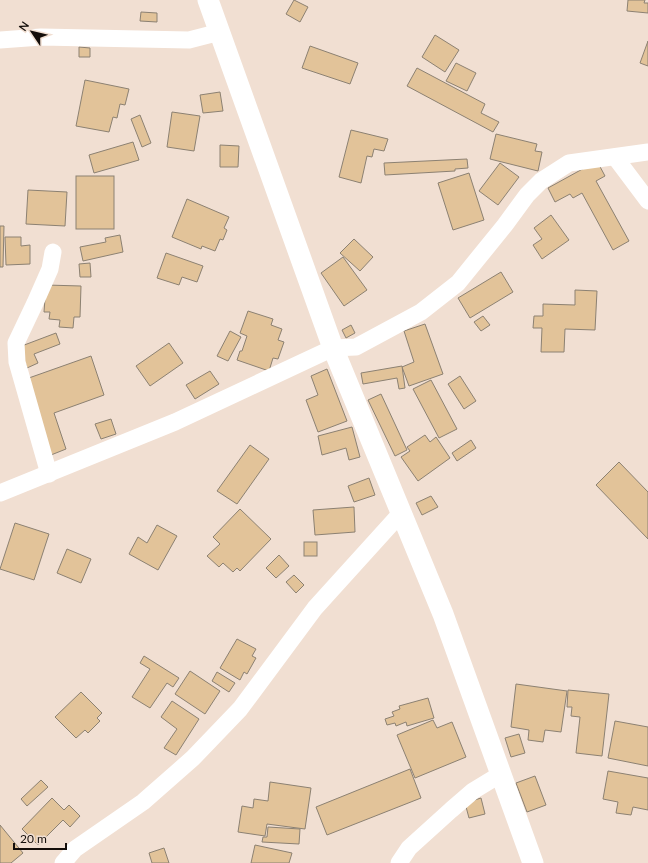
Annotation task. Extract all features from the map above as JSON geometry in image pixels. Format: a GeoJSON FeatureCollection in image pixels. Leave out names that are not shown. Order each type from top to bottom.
{"type":"FeatureCollection","features":[{"type":"Feature","properties":{"kind":"street"},"geometry":{"type":"LineString","coordinates":[[208,0],[333,348],[443,614],[533,863]]}},
{"type":"Feature","properties":{"kind":"street"},"geometry":{"type":"LineString","coordinates":[[0,40],[41,37],[189,40],[220,32]]}},
{"type":"Feature","properties":{"kind":"street"},"geometry":{"type":"LineString","coordinates":[[0,493],[175,422],[333,348],[356,347],[421,312],[458,283],[505,225],[527,194],[540,181],[568,163],[648,152]]}},
{"type":"Feature","properties":{"kind":"street"},"geometry":{"type":"LineString","coordinates":[[615,157],[648,201]]}},
{"type":"Feature","properties":{"kind":"street"},"geometry":{"type":"LineString","coordinates":[[49,474],[17,362],[16,343],[50,269],[52,252]]}},
{"type":"Feature","properties":{"kind":"street"},"geometry":{"type":"LineString","coordinates":[[63,863],[75,849],[143,802],[193,758],[240,709],[316,608],[401,513]]}},
{"type":"Feature","properties":{"kind":"street"},"geometry":{"type":"LineString","coordinates":[[399,863],[409,848],[451,810],[473,791],[501,774]]}},
{"type":"Feature","properties":{"kind":"building"},"geometry":{"type":"Polygon","coordinates":[[[294,0],[308,7],[300,22],[286,14],[294,0]]]}},
{"type":"Feature","properties":{"kind":"building"},"geometry":{"type":"Polygon","coordinates":[[[628,0],[645,0],[644,3],[648,3],[648,13],[627,11],[628,0]]]}},
{"type":"Feature","properties":{"kind":"building"},"geometry":{"type":"Polygon","coordinates":[[[141,12],[157,13],[157,22],[140,21],[141,12]]]}},
{"type":"Feature","properties":{"kind":"building"},"geometry":{"type":"Polygon","coordinates":[[[435,35],[459,50],[445,72],[422,57],[435,35]]]}},
{"type":"Feature","properties":{"kind":"building"},"geometry":{"type":"Polygon","coordinates":[[[648,41],[648,66],[640,63],[648,41]]]}},
{"type":"Feature","properties":{"kind":"building"},"geometry":{"type":"Polygon","coordinates":[[[310,46],[358,63],[350,84],[302,68],[310,46]]]}},
{"type":"Feature","properties":{"kind":"building"},"geometry":{"type":"Polygon","coordinates":[[[79,47],[90,48],[90,57],[79,57],[79,47]]]}},
{"type":"Feature","properties":{"kind":"building"},"geometry":{"type":"Polygon","coordinates":[[[456,63],[476,73],[467,91],[446,81],[456,63]]]}},
{"type":"Feature","properties":{"kind":"building"},"geometry":{"type":"Polygon","coordinates":[[[417,68],[485,104],[481,113],[499,122],[493,132],[407,86],[417,68]]]}},
{"type":"Feature","properties":{"kind":"building"},"geometry":{"type":"Polygon","coordinates":[[[85,80],[129,89],[125,105],[120,104],[117,118],[113,117],[109,132],[76,126],[85,80]]]}},
{"type":"Feature","properties":{"kind":"building"},"geometry":{"type":"Polygon","coordinates":[[[220,92],[223,111],[203,113],[200,95],[220,92]]]}},
{"type":"Feature","properties":{"kind":"building"},"geometry":{"type":"Polygon","coordinates":[[[172,112],[200,116],[194,151],[167,147],[172,112]]]}},
{"type":"Feature","properties":{"kind":"building"},"geometry":{"type":"Polygon","coordinates":[[[140,115],[151,143],[142,147],[131,119],[140,115]]]}},
{"type":"Feature","properties":{"kind":"building"},"geometry":{"type":"Polygon","coordinates":[[[351,130],[388,139],[384,151],[374,149],[372,157],[367,156],[361,183],[339,177],[351,130]]]}},
{"type":"Feature","properties":{"kind":"building"},"geometry":{"type":"Polygon","coordinates":[[[496,134],[537,144],[535,151],[542,152],[538,171],[490,159],[496,134]]]}},
{"type":"Feature","properties":{"kind":"building"},"geometry":{"type":"Polygon","coordinates":[[[133,142],[139,160],[94,173],[89,155],[133,142]]]}},
{"type":"Feature","properties":{"kind":"building"},"geometry":{"type":"Polygon","coordinates":[[[220,145],[239,146],[238,167],[220,167],[220,145]]]}},
{"type":"Feature","properties":{"kind":"building"},"geometry":{"type":"Polygon","coordinates":[[[467,159],[468,168],[455,169],[455,171],[385,175],[384,163],[467,159]]]}},
{"type":"Feature","properties":{"kind":"building"},"geometry":{"type":"Polygon","coordinates":[[[597,161],[605,176],[596,181],[629,241],[613,250],[582,193],[573,198],[570,194],[555,202],[548,188],[597,161]]]}},
{"type":"Feature","properties":{"kind":"building"},"geometry":{"type":"Polygon","coordinates":[[[500,163],[519,177],[498,205],[479,191],[500,163]]]}},
{"type":"Feature","properties":{"kind":"building"},"geometry":{"type":"Polygon","coordinates":[[[469,173],[484,220],[453,230],[438,183],[469,173]]]}},
{"type":"Feature","properties":{"kind":"building"},"geometry":{"type":"Polygon","coordinates":[[[76,176],[114,176],[114,229],[76,229],[76,176]]]}},
{"type":"Feature","properties":{"kind":"building"},"geometry":{"type":"Polygon","coordinates":[[[28,190],[67,192],[65,226],[26,224],[28,190]]]}},
{"type":"Feature","properties":{"kind":"building"},"geometry":{"type":"Polygon","coordinates":[[[187,199],[229,217],[224,228],[227,230],[223,240],[220,239],[215,251],[202,246],[201,249],[172,237],[187,199]]]}},
{"type":"Feature","properties":{"kind":"building"},"geometry":{"type":"Polygon","coordinates":[[[551,215],[569,240],[542,259],[533,245],[542,239],[534,228],[551,215]]]}},
{"type":"Feature","properties":{"kind":"building"},"geometry":{"type":"Polygon","coordinates":[[[0,226],[4,226],[3,267],[0,267],[0,226]]]}},
{"type":"Feature","properties":{"kind":"building"},"geometry":{"type":"Polygon","coordinates":[[[120,235],[123,252],[83,261],[80,247],[106,242],[105,238],[120,235]]]}},
{"type":"Feature","properties":{"kind":"building"},"geometry":{"type":"Polygon","coordinates":[[[5,237],[21,237],[21,246],[30,245],[30,264],[6,265],[5,237]]]}},
{"type":"Feature","properties":{"kind":"building"},"geometry":{"type":"Polygon","coordinates":[[[354,239],[373,257],[360,271],[340,253],[354,239]]]}},
{"type":"Feature","properties":{"kind":"building"},"geometry":{"type":"Polygon","coordinates":[[[166,253],[203,266],[197,282],[182,277],[179,285],[157,278],[166,253]]]}},
{"type":"Feature","properties":{"kind":"building"},"geometry":{"type":"Polygon","coordinates":[[[343,257],[367,290],[344,306],[321,273],[343,257]]]}},
{"type":"Feature","properties":{"kind":"building"},"geometry":{"type":"Polygon","coordinates":[[[90,263],[91,277],[80,277],[79,264],[90,263]]]}},
{"type":"Feature","properties":{"kind":"building"},"geometry":{"type":"Polygon","coordinates":[[[501,272],[513,292],[470,318],[458,298],[501,272]]]}},
{"type":"Feature","properties":{"kind":"building"},"geometry":{"type":"Polygon","coordinates":[[[46,285],[81,286],[80,317],[74,317],[73,328],[59,327],[60,320],[49,319],[50,312],[44,312],[46,285]]]}},
{"type":"Feature","properties":{"kind":"building"},"geometry":{"type":"Polygon","coordinates":[[[575,290],[597,291],[595,330],[565,329],[564,352],[541,352],[542,328],[533,328],[534,316],[543,316],[543,304],[575,305],[575,290]]]}},
{"type":"Feature","properties":{"kind":"building"},"geometry":{"type":"Polygon","coordinates":[[[248,311],[273,319],[271,325],[282,329],[278,340],[284,342],[278,359],[273,358],[269,371],[237,360],[247,336],[240,333],[248,311]]]}},
{"type":"Feature","properties":{"kind":"building"},"geometry":{"type":"Polygon","coordinates":[[[483,316],[490,325],[481,331],[474,322],[483,316]]]}},
{"type":"Feature","properties":{"kind":"building"},"geometry":{"type":"Polygon","coordinates":[[[425,324],[443,374],[409,386],[402,367],[414,362],[404,331],[425,324]]]}},
{"type":"Feature","properties":{"kind":"building"},"geometry":{"type":"Polygon","coordinates":[[[351,325],[355,333],[346,338],[342,330],[351,325]]]}},
{"type":"Feature","properties":{"kind":"building"},"geometry":{"type":"Polygon","coordinates":[[[230,331],[241,337],[228,361],[217,356],[230,331]]]}},
{"type":"Feature","properties":{"kind":"building"},"geometry":{"type":"Polygon","coordinates":[[[56,333],[60,344],[34,354],[38,363],[27,368],[19,347],[56,333]]]}},
{"type":"Feature","properties":{"kind":"building"},"geometry":{"type":"Polygon","coordinates":[[[169,343],[183,363],[150,386],[136,366],[169,343]]]}},
{"type":"Feature","properties":{"kind":"building"},"geometry":{"type":"Polygon","coordinates":[[[91,356],[104,395],[54,413],[66,449],[51,455],[26,379],[91,356]]]}},
{"type":"Feature","properties":{"kind":"building"},"geometry":{"type":"Polygon","coordinates":[[[402,366],[405,388],[399,389],[397,378],[363,384],[361,373],[402,366]]]}},
{"type":"Feature","properties":{"kind":"building"},"geometry":{"type":"Polygon","coordinates":[[[327,369],[347,421],[318,432],[306,400],[318,395],[311,376],[327,369]]]}},
{"type":"Feature","properties":{"kind":"building"},"geometry":{"type":"Polygon","coordinates":[[[210,371],[219,384],[195,399],[186,385],[210,371]]]}},
{"type":"Feature","properties":{"kind":"building"},"geometry":{"type":"Polygon","coordinates":[[[460,376],[476,401],[464,409],[448,384],[460,376]]]}},
{"type":"Feature","properties":{"kind":"building"},"geometry":{"type":"Polygon","coordinates":[[[431,380],[457,429],[439,438],[413,389],[431,380]]]}},
{"type":"Feature","properties":{"kind":"building"},"geometry":{"type":"Polygon","coordinates":[[[381,394],[407,450],[395,456],[368,400],[381,394]]]}},
{"type":"Feature","properties":{"kind":"building"},"geometry":{"type":"Polygon","coordinates":[[[111,419],[116,434],[101,439],[95,424],[111,419]]]}},
{"type":"Feature","properties":{"kind":"building"},"geometry":{"type":"Polygon","coordinates":[[[352,427],[360,457],[349,460],[346,448],[322,455],[318,436],[352,427]]]}},
{"type":"Feature","properties":{"kind":"building"},"geometry":{"type":"Polygon","coordinates":[[[425,435],[430,442],[436,437],[450,458],[418,481],[401,457],[410,451],[407,447],[425,435]]]}},
{"type":"Feature","properties":{"kind":"building"},"geometry":{"type":"Polygon","coordinates":[[[471,440],[476,448],[457,461],[452,453],[471,440]]]}},
{"type":"Feature","properties":{"kind":"building"},"geometry":{"type":"Polygon","coordinates":[[[250,445],[269,459],[237,504],[217,491],[250,445]]]}},
{"type":"Feature","properties":{"kind":"building"},"geometry":{"type":"Polygon","coordinates":[[[619,462],[648,492],[648,539],[596,485],[619,462]]]}},
{"type":"Feature","properties":{"kind":"building"},"geometry":{"type":"Polygon","coordinates":[[[369,478],[375,495],[354,502],[348,486],[369,478]]]}},
{"type":"Feature","properties":{"kind":"building"},"geometry":{"type":"Polygon","coordinates":[[[431,496],[438,507],[422,515],[416,503],[431,496]]]}},
{"type":"Feature","properties":{"kind":"building"},"geometry":{"type":"Polygon","coordinates":[[[354,507],[355,532],[315,535],[313,510],[354,507]]]}},
{"type":"Feature","properties":{"kind":"building"},"geometry":{"type":"Polygon","coordinates":[[[240,509],[271,539],[240,571],[237,568],[233,572],[223,563],[219,567],[207,556],[220,544],[213,537],[240,509]]]}},
{"type":"Feature","properties":{"kind":"building"},"geometry":{"type":"Polygon","coordinates":[[[15,523],[49,534],[34,580],[0,569],[15,523]]]}},
{"type":"Feature","properties":{"kind":"building"},"geometry":{"type":"Polygon","coordinates":[[[157,525],[177,536],[158,570],[129,554],[138,537],[147,543],[157,525]]]}},
{"type":"Feature","properties":{"kind":"building"},"geometry":{"type":"Polygon","coordinates":[[[304,542],[317,542],[317,556],[304,556],[304,542]]]}},
{"type":"Feature","properties":{"kind":"building"},"geometry":{"type":"Polygon","coordinates":[[[67,549],[91,559],[81,583],[57,573],[67,549]]]}},
{"type":"Feature","properties":{"kind":"building"},"geometry":{"type":"Polygon","coordinates":[[[279,555],[289,566],[276,578],[266,568],[279,555]]]}},
{"type":"Feature","properties":{"kind":"building"},"geometry":{"type":"Polygon","coordinates":[[[294,575],[304,585],[296,593],[286,582],[294,575]]]}},
{"type":"Feature","properties":{"kind":"building"},"geometry":{"type":"Polygon","coordinates":[[[237,639],[256,649],[252,656],[256,658],[247,674],[244,672],[240,680],[220,668],[237,639]]]}},
{"type":"Feature","properties":{"kind":"building"},"geometry":{"type":"Polygon","coordinates":[[[144,656],[179,678],[173,687],[167,683],[150,708],[132,697],[150,669],[140,663],[144,656]]]}},
{"type":"Feature","properties":{"kind":"building"},"geometry":{"type":"Polygon","coordinates":[[[190,671],[220,691],[205,714],[175,694],[190,671]]]}},
{"type":"Feature","properties":{"kind":"building"},"geometry":{"type":"Polygon","coordinates":[[[217,672],[235,683],[229,692],[212,681],[217,672]]]}},
{"type":"Feature","properties":{"kind":"building"},"geometry":{"type":"Polygon","coordinates":[[[516,684],[567,691],[561,732],[545,730],[543,742],[528,740],[529,730],[511,727],[516,684]]]}},
{"type":"Feature","properties":{"kind":"building"},"geometry":{"type":"Polygon","coordinates":[[[568,690],[609,694],[602,756],[576,753],[580,717],[571,716],[572,707],[567,707],[568,690]]]}},
{"type":"Feature","properties":{"kind":"building"},"geometry":{"type":"Polygon","coordinates":[[[81,692],[102,713],[97,718],[100,721],[88,733],[85,730],[76,738],[55,717],[81,692]]]}},
{"type":"Feature","properties":{"kind":"building"},"geometry":{"type":"Polygon","coordinates":[[[428,698],[434,718],[407,726],[406,722],[396,726],[395,723],[387,725],[385,719],[394,716],[392,712],[400,709],[399,706],[428,698]]]}},
{"type":"Feature","properties":{"kind":"building"},"geometry":{"type":"Polygon","coordinates":[[[172,701],[199,719],[176,755],[164,748],[177,729],[161,717],[172,701]]]}},
{"type":"Feature","properties":{"kind":"building"},"geometry":{"type":"Polygon","coordinates":[[[433,720],[437,728],[452,722],[466,757],[415,778],[397,735],[433,720]]]}},
{"type":"Feature","properties":{"kind":"building"},"geometry":{"type":"Polygon","coordinates":[[[615,721],[648,727],[648,766],[608,758],[615,721]]]}},
{"type":"Feature","properties":{"kind":"building"},"geometry":{"type":"Polygon","coordinates":[[[519,734],[525,753],[511,757],[505,738],[519,734]]]}},
{"type":"Feature","properties":{"kind":"building"},"geometry":{"type":"Polygon","coordinates":[[[410,769],[421,798],[327,835],[316,807],[410,769]]]}},
{"type":"Feature","properties":{"kind":"building"},"geometry":{"type":"Polygon","coordinates":[[[608,771],[648,778],[648,810],[633,807],[631,815],[616,813],[618,802],[603,799],[608,771]]]}},
{"type":"Feature","properties":{"kind":"building"},"geometry":{"type":"Polygon","coordinates":[[[535,776],[546,805],[527,812],[516,783],[535,776]]]}},
{"type":"Feature","properties":{"kind":"building"},"geometry":{"type":"Polygon","coordinates":[[[41,780],[48,787],[27,806],[21,799],[41,780]]]}},
{"type":"Feature","properties":{"kind":"building"},"geometry":{"type":"Polygon","coordinates":[[[270,782],[311,788],[305,829],[267,824],[265,836],[238,832],[242,806],[253,808],[254,799],[268,801],[270,782]]]}},
{"type":"Feature","properties":{"kind":"building"},"geometry":{"type":"Polygon","coordinates":[[[52,798],[64,810],[69,805],[80,816],[70,827],[63,820],[38,845],[22,829],[52,798]]]}},
{"type":"Feature","properties":{"kind":"building"},"geometry":{"type":"Polygon","coordinates":[[[481,798],[485,814],[469,818],[465,803],[481,798]]]}},
{"type":"Feature","properties":{"kind":"building"},"geometry":{"type":"Polygon","coordinates":[[[0,825],[23,853],[11,863],[0,863],[0,825]]]}},
{"type":"Feature","properties":{"kind":"building"},"geometry":{"type":"Polygon","coordinates":[[[268,827],[300,829],[299,844],[262,842],[263,837],[267,837],[268,827]]]}},
{"type":"Feature","properties":{"kind":"building"},"geometry":{"type":"Polygon","coordinates":[[[255,845],[292,853],[289,863],[251,863],[255,845]]]}},
{"type":"Feature","properties":{"kind":"building"},"geometry":{"type":"Polygon","coordinates":[[[164,848],[169,863],[152,863],[149,853],[164,848]]]}}]}
